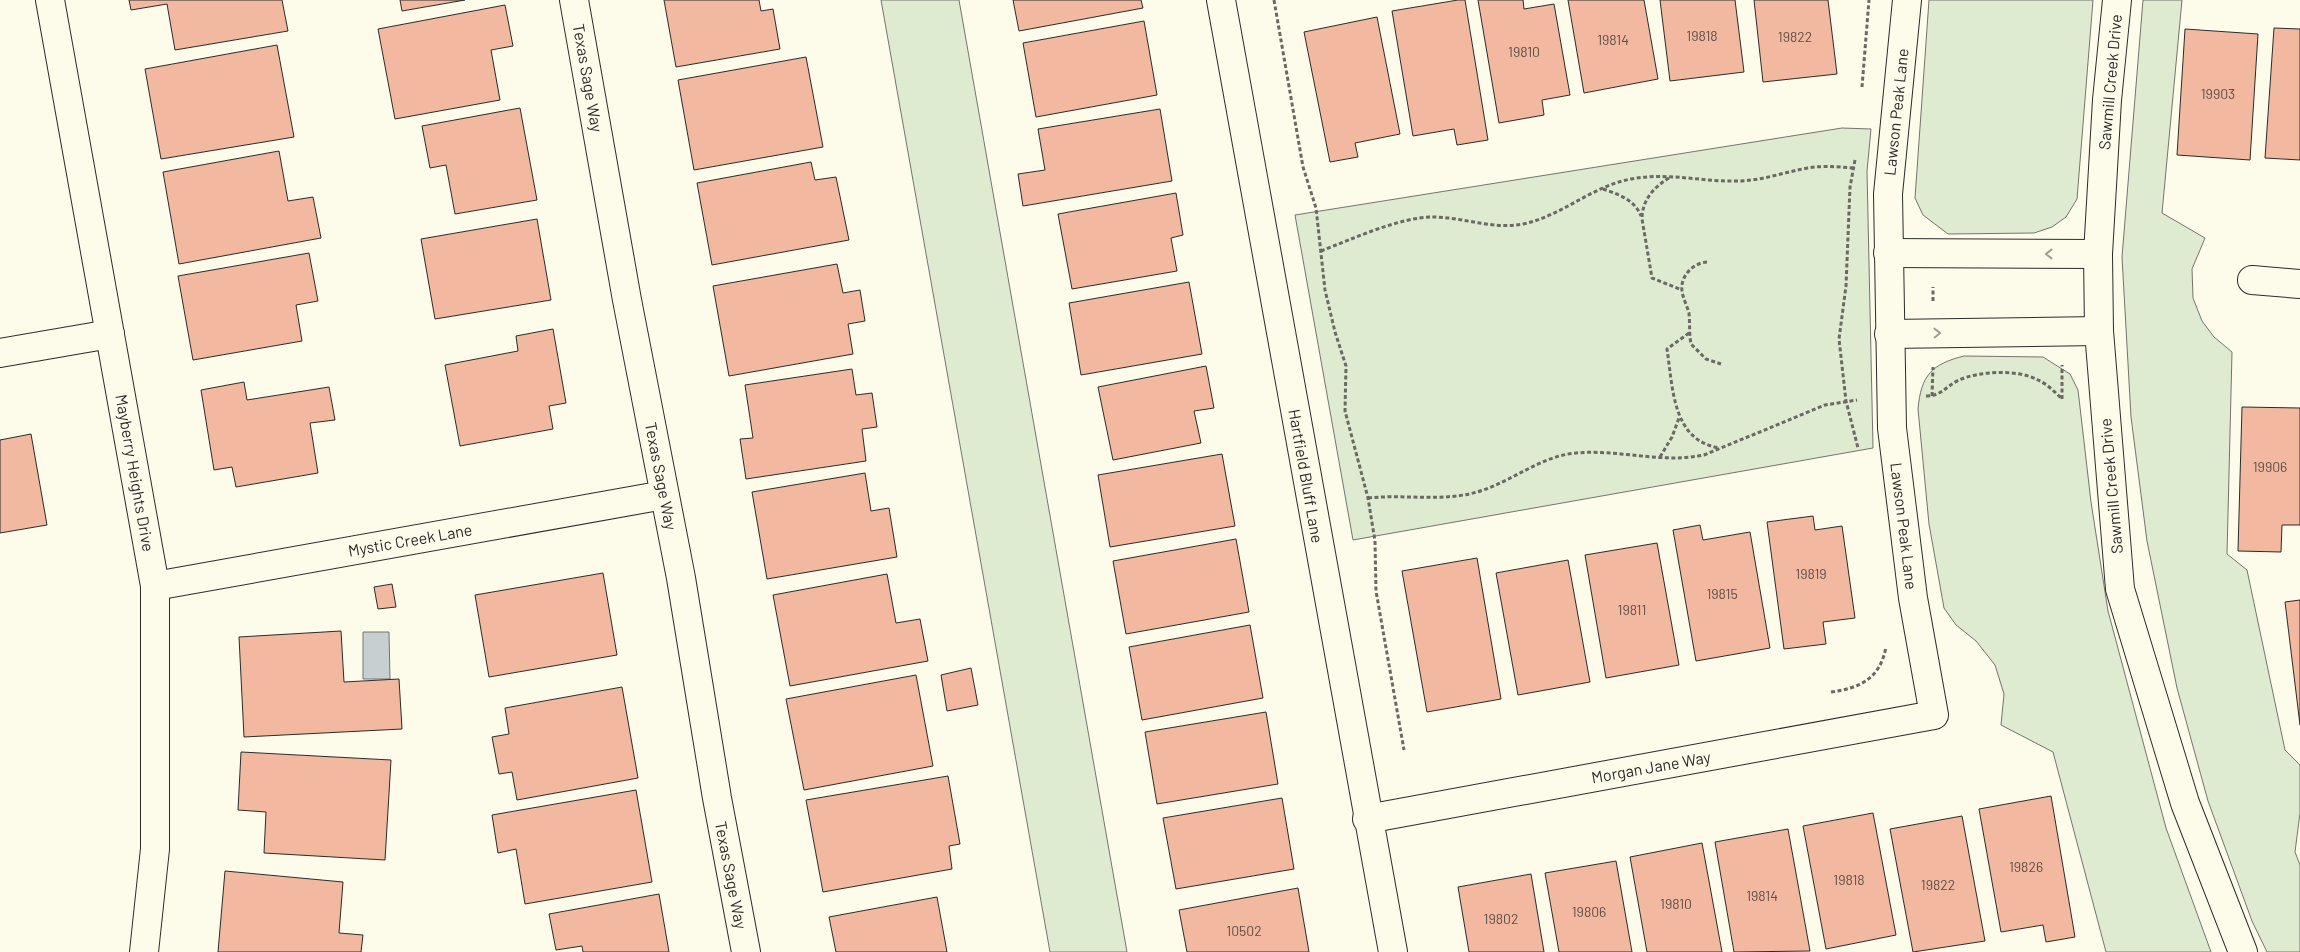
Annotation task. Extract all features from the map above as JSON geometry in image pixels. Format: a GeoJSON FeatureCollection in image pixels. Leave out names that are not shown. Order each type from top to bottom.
{"type":"FeatureCollection","features":[{"type":"Feature","properties":{"kind":"street","name":"Mayberry Heights Drive"},"geometry":{"type":"LineString","coordinates":[[50,0],[155,586],[155,849],[144,952]]}},
{"type":"Feature","properties":{"kind":"street","name":"Texas Sage Way"},"geometry":{"type":"LineString","coordinates":[[574,0],[746,952]]}},
{"type":"Feature","properties":{"kind":"street","name":"Hartfield Bluff Lane"},"geometry":{"type":"LineString","coordinates":[[1221,0],[1367,819],[1393,952]]}},
{"type":"Feature","properties":{"kind":"street","name":"Lawson Peak Lane"},"geometry":{"type":"LineString","coordinates":[[1907,0],[1888,194],[1888,334],[1893,437],[1914,598],[1934,715]]}},
{"type":"Feature","properties":{"kind":"street","name":"Sawmill Creek Drive"},"geometry":{"type":"LineString","coordinates":[[2117,0],[2107,100],[2098,254],[2099,331],[2120,589],[2185,803],[2242,952]]}},
{"type":"Feature","properties":{"kind":"street"},"geometry":{"type":"LineString","coordinates":[[1888,253],[2098,254]]}},
{"type":"Feature","properties":{"kind":"street"},"geometry":{"type":"LineString","coordinates":[[2252,280],[2300,284]]}},
{"type":"Feature","properties":{"kind":"street"},"geometry":{"type":"LineString","coordinates":[[1888,334],[2099,331]]}},
{"type":"Feature","properties":{"kind":"street"},"geometry":{"type":"LineString","coordinates":[[0,353],[110,334]]}},
{"type":"Feature","properties":{"kind":"street","name":"Mystic Creek Lane"},"geometry":{"type":"LineString","coordinates":[[155,586],[664,495]]}},
{"type":"Feature","properties":{"kind":"street","name":"Morgan Jane Way"},"geometry":{"type":"LineString","coordinates":[[1367,819],[1934,715]]}},
{"type":"Feature","properties":{"kind":"path"},"geometry":{"type":"LineString","coordinates":[[1274,0],[1303,167],[1316,208],[1330,315],[1346,366],[1345,411],[1368,498],[1375,541],[1376,591],[1404,750]]}},
{"type":"Feature","properties":{"kind":"path"},"geometry":{"type":"LineString","coordinates":[[1861,92],[1869,0]]}},
{"type":"Feature","properties":{"kind":"path"},"geometry":{"type":"LineString","coordinates":[[1856,154],[1848,213],[1846,286],[1839,339],[1846,401],[1859,452]]}},
{"type":"Feature","properties":{"kind":"path"},"geometry":{"type":"LineString","coordinates":[[1321,250],[1375,230],[1430,217],[1449,217],[1492,225],[1523,224],[1553,214],[1603,189],[1631,179],[1670,177],[1736,182],[1756,180],[1815,167],[1853,168]]}},
{"type":"Feature","properties":{"kind":"path"},"geometry":{"type":"LineString","coordinates":[[1642,219],[1642,210],[1648,196],[1658,185],[1670,177]]}},
{"type":"Feature","properties":{"kind":"path"},"geometry":{"type":"LineString","coordinates":[[1603,189],[1621,195],[1639,209],[1652,278],[1682,290]]}},
{"type":"Feature","properties":{"kind":"path"},"geometry":{"type":"LineString","coordinates":[[1933,253],[1932,396],[1943,393],[1956,381],[1966,377],[1989,374],[2019,374],[2037,379],[2062,399],[2061,331]]}},
{"type":"Feature","properties":{"kind":"path"},"geometry":{"type":"LineString","coordinates":[[1707,262],[1699,263],[1690,269],[1684,277],[1682,290],[1688,307],[1691,344],[1696,351],[1706,358],[1721,364]]}},
{"type":"Feature","properties":{"kind":"path"},"geometry":{"type":"LineString","coordinates":[[1689,333],[1667,349],[1679,418],[1700,443],[1721,448]]}},
{"type":"Feature","properties":{"kind":"path"},"geometry":{"type":"LineString","coordinates":[[1368,498],[1444,497],[1478,492],[1543,462],[1574,453],[1610,452],[1674,460],[1692,458],[1825,405],[1846,401]]}},
{"type":"Feature","properties":{"kind":"path"},"geometry":{"type":"LineString","coordinates":[[1660,457],[1672,437],[1679,418]]}},
{"type":"Feature","properties":{"kind":"path"},"geometry":{"type":"LineString","coordinates":[[1831,692],[1855,688],[1868,680],[1881,663],[1886,644]]}},
{"type":"Feature","properties":{"kind":"green space"},"geometry":{"type":"Polygon","coordinates":[[[881,0],[959,0],[1127,952],[1050,952],[881,0]]]}},
{"type":"Feature","properties":{"kind":"green space"},"geometry":{"type":"Polygon","coordinates":[[[1929,0],[2093,0],[2077,199],[2066,217],[2052,227],[2034,233],[1948,234],[1923,215],[1915,198],[1929,0]]]}},
{"type":"Feature","properties":{"kind":"green space"},"geometry":{"type":"Polygon","coordinates":[[[2143,0],[2182,0],[2162,213],[2205,238],[2192,269],[2193,298],[2202,321],[2214,337],[2232,352],[2227,554],[2247,570],[2285,750],[2300,765],[2300,813],[2295,852],[2300,865],[2300,952],[2267,952],[2252,921],[2208,801],[2177,688],[2147,541],[2131,417],[2122,257],[2143,0]]]}},
{"type":"Feature","properties":{"kind":"green space"},"geometry":{"type":"Polygon","coordinates":[[[1842,128],[1871,129],[1867,171],[1873,448],[1353,540],[1295,215],[1842,128]]]}},
{"type":"Feature","properties":{"kind":"green space"},"geometry":{"type":"Polygon","coordinates":[[[1964,356],[2043,357],[2070,374],[2078,390],[2091,502],[2108,611],[2166,828],[2211,952],[2106,952],[2053,752],[2001,725],[2004,694],[1995,665],[1976,641],[1956,625],[1944,608],[1929,524],[1918,409],[1925,379],[1930,373],[1944,363],[1964,356]]]}},
{"type":"Feature","properties":{"kind":"shaded area"},"geometry":{"type":"Polygon","coordinates":[[[363,632],[389,632],[390,679],[363,679],[363,632]]]}},
{"type":"Feature","properties":{"kind":"building"},"geometry":{"type":"Polygon","coordinates":[[[129,0],[282,0],[288,31],[175,50],[167,4],[131,10],[129,0]]]}},
{"type":"Feature","properties":{"kind":"building"},"geometry":{"type":"Polygon","coordinates":[[[400,0],[465,0],[402,11],[400,0]]]}},
{"type":"Feature","properties":{"kind":"building"},"geometry":{"type":"Polygon","coordinates":[[[664,0],[759,0],[761,11],[773,9],[780,49],[676,67],[664,0]]]}},
{"type":"Feature","properties":{"kind":"building"},"geometry":{"type":"Polygon","coordinates":[[[1013,0],[1141,0],[1143,8],[1019,31],[1013,0]]]}},
{"type":"Feature","properties":{"kind":"building"},"geometry":{"type":"Polygon","coordinates":[[[1465,0],[1488,140],[1457,145],[1454,129],[1413,136],[1392,11],[1465,0]]]}},
{"type":"Feature","properties":{"kind":"building"},"geometry":{"type":"Polygon","coordinates":[[[1478,0],[1523,0],[1524,9],[1554,4],[1570,95],[1542,100],[1544,115],[1499,123],[1478,0]]]}},
{"type":"Feature","properties":{"kind":"building"},"geometry":{"type":"Polygon","coordinates":[[[1568,0],[1644,0],[1658,79],[1584,93],[1568,0]]]}},
{"type":"Feature","properties":{"kind":"building"},"geometry":{"type":"Polygon","coordinates":[[[1660,0],[1735,0],[1744,72],[1670,81],[1660,0]]]}},
{"type":"Feature","properties":{"kind":"building"},"geometry":{"type":"Polygon","coordinates":[[[1754,0],[1828,0],[1837,74],[1763,82],[1754,0]]]}},
{"type":"Feature","properties":{"kind":"building"},"geometry":{"type":"Polygon","coordinates":[[[505,5],[513,46],[491,50],[500,100],[395,119],[378,29],[505,5]]]}},
{"type":"Feature","properties":{"kind":"building"},"geometry":{"type":"Polygon","coordinates":[[[1377,17],[1400,134],[1355,143],[1358,157],[1330,162],[1304,32],[1377,17]]]}},
{"type":"Feature","properties":{"kind":"building"},"geometry":{"type":"Polygon","coordinates":[[[1144,21],[1157,95],[1036,117],[1023,43],[1144,21]]]}},
{"type":"Feature","properties":{"kind":"building"},"geometry":{"type":"Polygon","coordinates":[[[2274,28],[2300,29],[2300,160],[2265,158],[2274,28]]]}},
{"type":"Feature","properties":{"kind":"building"},"geometry":{"type":"Polygon","coordinates":[[[2185,29],[2258,34],[2250,160],[2177,155],[2185,29]]]}},
{"type":"Feature","properties":{"kind":"building"},"geometry":{"type":"Polygon","coordinates":[[[277,45],[294,137],[161,159],[145,69],[277,45]]]}},
{"type":"Feature","properties":{"kind":"building"},"geometry":{"type":"Polygon","coordinates":[[[806,57],[823,147],[694,170],[678,80],[806,57]]]}},
{"type":"Feature","properties":{"kind":"building"},"geometry":{"type":"Polygon","coordinates":[[[520,108],[537,200],[455,214],[446,165],[430,168],[422,126],[520,108]]]}},
{"type":"Feature","properties":{"kind":"building"},"geometry":{"type":"Polygon","coordinates":[[[1160,109],[1172,181],[1023,206],[1018,174],[1045,170],[1038,129],[1160,109]]]}},
{"type":"Feature","properties":{"kind":"building"},"geometry":{"type":"Polygon","coordinates":[[[279,151],[288,201],[313,197],[321,238],[179,264],[163,172],[279,151]]]}},
{"type":"Feature","properties":{"kind":"building"},"geometry":{"type":"Polygon","coordinates":[[[811,162],[815,180],[836,177],[849,240],[712,265],[697,183],[811,162]]]}},
{"type":"Feature","properties":{"kind":"building"},"geometry":{"type":"Polygon","coordinates":[[[1176,193],[1183,235],[1171,238],[1177,271],[1072,289],[1058,214],[1176,193]]]}},
{"type":"Feature","properties":{"kind":"building"},"geometry":{"type":"Polygon","coordinates":[[[537,219],[551,300],[435,319],[421,239],[537,219]]]}},
{"type":"Feature","properties":{"kind":"building"},"geometry":{"type":"Polygon","coordinates":[[[309,253],[318,301],[296,305],[302,341],[193,360],[178,276],[309,253]]]}},
{"type":"Feature","properties":{"kind":"building"},"geometry":{"type":"Polygon","coordinates":[[[837,264],[843,293],[860,290],[865,321],[848,324],[853,354],[729,376],[713,286],[837,264]]]}},
{"type":"Feature","properties":{"kind":"building"},"geometry":{"type":"Polygon","coordinates":[[[1189,282],[1202,354],[1081,375],[1069,303],[1189,282]]]}},
{"type":"Feature","properties":{"kind":"building"},"geometry":{"type":"Polygon","coordinates":[[[553,329],[566,403],[549,406],[553,429],[460,446],[445,365],[518,351],[516,336],[553,329]]]}},
{"type":"Feature","properties":{"kind":"building"},"geometry":{"type":"Polygon","coordinates":[[[1206,366],[1214,408],[1194,411],[1201,443],[1113,460],[1098,387],[1206,366]]]}},
{"type":"Feature","properties":{"kind":"building"},"geometry":{"type":"Polygon","coordinates":[[[852,369],[856,395],[872,393],[877,427],[862,429],[866,461],[746,479],[740,439],[753,438],[745,385],[852,369]]]}},
{"type":"Feature","properties":{"kind":"building"},"geometry":{"type":"Polygon","coordinates":[[[244,382],[247,400],[329,387],[335,420],[310,423],[318,473],[236,487],[232,467],[214,470],[201,390],[244,382]]]}},
{"type":"Feature","properties":{"kind":"building"},"geometry":{"type":"Polygon","coordinates":[[[2242,407],[2300,408],[2300,525],[2282,525],[2281,552],[2238,551],[2242,407]]]}},
{"type":"Feature","properties":{"kind":"building"},"geometry":{"type":"Polygon","coordinates":[[[31,434],[47,525],[0,533],[0,440],[31,434]]]}},
{"type":"Feature","properties":{"kind":"building"},"geometry":{"type":"Polygon","coordinates":[[[1222,454],[1235,526],[1110,547],[1098,475],[1222,454]]]}},
{"type":"Feature","properties":{"kind":"building"},"geometry":{"type":"Polygon","coordinates":[[[865,473],[871,511],[889,508],[897,557],[767,579],[752,492],[865,473]]]}},
{"type":"Feature","properties":{"kind":"building"},"geometry":{"type":"Polygon","coordinates":[[[1813,516],[1815,530],[1842,526],[1855,618],[1823,622],[1826,644],[1784,649],[1767,522],[1813,516]]]}},
{"type":"Feature","properties":{"kind":"building"},"geometry":{"type":"Polygon","coordinates":[[[1700,525],[1703,540],[1750,532],[1770,648],[1696,661],[1673,530],[1700,525]]]}},
{"type":"Feature","properties":{"kind":"building"},"geometry":{"type":"Polygon","coordinates":[[[1236,539],[1249,612],[1126,634],[1113,561],[1236,539]]]}},
{"type":"Feature","properties":{"kind":"building"},"geometry":{"type":"Polygon","coordinates":[[[1657,543],[1679,665],[1606,678],[1585,555],[1657,543]]]}},
{"type":"Feature","properties":{"kind":"building"},"geometry":{"type":"Polygon","coordinates":[[[1477,558],[1501,699],[1427,712],[1402,571],[1477,558]]]}},
{"type":"Feature","properties":{"kind":"building"},"geometry":{"type":"Polygon","coordinates":[[[1568,560],[1590,682],[1518,695],[1496,573],[1568,560]]]}},
{"type":"Feature","properties":{"kind":"building"},"geometry":{"type":"Polygon","coordinates":[[[603,573],[617,655],[489,677],[475,595],[603,573]]]}},
{"type":"Feature","properties":{"kind":"building"},"geometry":{"type":"Polygon","coordinates":[[[887,574],[896,623],[920,619],[928,661],[790,686],[773,595],[887,574]]]}},
{"type":"Feature","properties":{"kind":"building"},"geometry":{"type":"Polygon","coordinates":[[[392,584],[396,607],[378,609],[374,587],[392,584]]]}},
{"type":"Feature","properties":{"kind":"building"},"geometry":{"type":"Polygon","coordinates":[[[2300,600],[2300,725],[2285,602],[2300,600]]]}},
{"type":"Feature","properties":{"kind":"building"},"geometry":{"type":"Polygon","coordinates":[[[1250,625],[1263,698],[1142,720],[1129,647],[1250,625]]]}},
{"type":"Feature","properties":{"kind":"building"},"geometry":{"type":"Polygon","coordinates":[[[341,631],[344,682],[399,679],[402,729],[244,737],[239,637],[341,631]]]}},
{"type":"Feature","properties":{"kind":"building"},"geometry":{"type":"Polygon","coordinates":[[[971,668],[978,705],[947,711],[941,675],[971,668]]]}},
{"type":"Feature","properties":{"kind":"building"},"geometry":{"type":"Polygon","coordinates":[[[916,675],[933,766],[804,790],[786,699],[916,675]]]}},
{"type":"Feature","properties":{"kind":"building"},"geometry":{"type":"Polygon","coordinates":[[[622,687],[638,778],[517,800],[512,772],[499,774],[492,737],[509,734],[505,708],[622,687]]]}},
{"type":"Feature","properties":{"kind":"building"},"geometry":{"type":"Polygon","coordinates":[[[1266,712],[1278,784],[1157,804],[1145,732],[1266,712]]]}},
{"type":"Feature","properties":{"kind":"building"},"geometry":{"type":"Polygon","coordinates":[[[241,752],[391,760],[385,860],[264,853],[266,812],[238,810],[241,752]]]}},
{"type":"Feature","properties":{"kind":"building"},"geometry":{"type":"Polygon","coordinates":[[[948,776],[960,844],[949,846],[952,869],[823,892],[806,800],[948,776]]]}},
{"type":"Feature","properties":{"kind":"building"},"geometry":{"type":"Polygon","coordinates":[[[636,790],[652,882],[525,904],[516,849],[498,853],[492,815],[636,790]]]}},
{"type":"Feature","properties":{"kind":"building"},"geometry":{"type":"Polygon","coordinates":[[[2051,796],[2075,937],[2046,942],[2043,925],[2001,932],[1979,809],[2051,796]]]}},
{"type":"Feature","properties":{"kind":"building"},"geometry":{"type":"Polygon","coordinates":[[[1282,798],[1294,869],[1176,889],[1163,818],[1282,798]]]}},
{"type":"Feature","properties":{"kind":"building"},"geometry":{"type":"Polygon","coordinates":[[[1873,813],[1896,935],[1826,949],[1803,826],[1873,813]]]}},
{"type":"Feature","properties":{"kind":"building"},"geometry":{"type":"Polygon","coordinates":[[[1962,816],[1985,941],[1913,952],[1890,829],[1962,816]]]}},
{"type":"Feature","properties":{"kind":"building"},"geometry":{"type":"Polygon","coordinates":[[[1788,829],[1810,951],[1734,952],[1715,842],[1788,829]]]}},
{"type":"Feature","properties":{"kind":"building"},"geometry":{"type":"Polygon","coordinates":[[[1702,843],[1722,952],[1647,952],[1630,857],[1702,843]]]}},
{"type":"Feature","properties":{"kind":"building"},"geometry":{"type":"Polygon","coordinates":[[[1616,861],[1632,952],[1559,952],[1545,873],[1616,861]]]}},
{"type":"Feature","properties":{"kind":"building"},"geometry":{"type":"Polygon","coordinates":[[[225,871],[343,882],[339,933],[363,935],[361,952],[218,952],[225,871]]]}},
{"type":"Feature","properties":{"kind":"building"},"geometry":{"type":"Polygon","coordinates":[[[1531,874],[1544,952],[1469,952],[1458,887],[1531,874]]]}},
{"type":"Feature","properties":{"kind":"building"},"geometry":{"type":"Polygon","coordinates":[[[1298,888],[1309,952],[1187,952],[1179,910],[1298,888]]]}},
{"type":"Feature","properties":{"kind":"building"},"geometry":{"type":"Polygon","coordinates":[[[659,894],[669,952],[583,952],[582,946],[556,950],[549,914],[659,894]]]}},
{"type":"Feature","properties":{"kind":"building"},"geometry":{"type":"Polygon","coordinates":[[[937,897],[947,952],[836,952],[829,917],[937,897]]]}}]}
